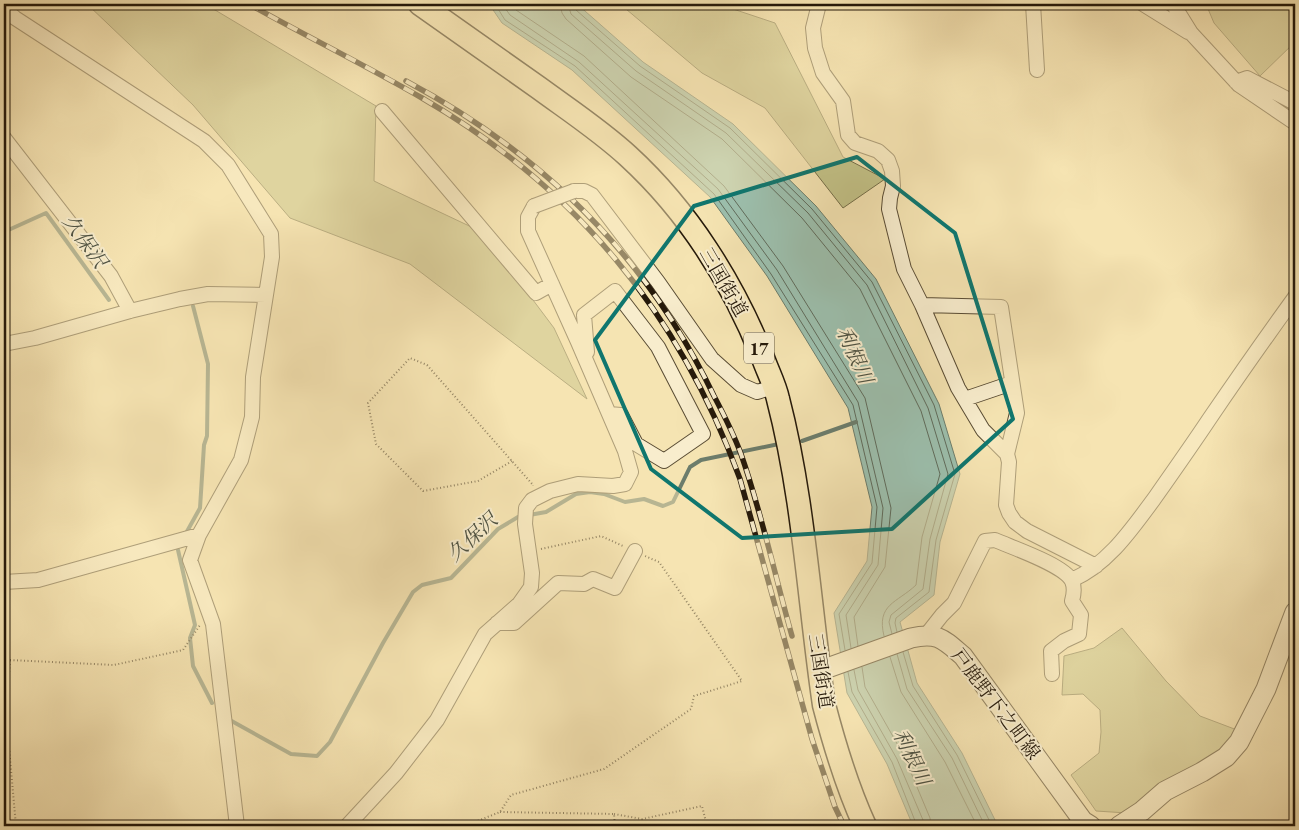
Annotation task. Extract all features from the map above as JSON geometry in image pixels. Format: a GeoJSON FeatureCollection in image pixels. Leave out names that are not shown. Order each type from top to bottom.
{"type":"FeatureCollection","features":[{"type":"Feature","properties":{"kind":"highway","name":"三国街道"},"geometry":{"type":"LineString","coordinates":[[420,4],[564,106],[627,155],[647,175],[695,233],[719,269],[748,322],[774,387],[790,452],[826,669],[824,705],[852,797],[865,826]]}},
{"type":"Feature","properties":{"kind":"main road"},"geometry":{"type":"LineString","coordinates":[[1119,826],[1142,811],[1165,791],[1226,757],[1239,742],[1266,689],[1295,612]]}},
{"type":"Feature","properties":{"kind":"main road"},"geometry":{"type":"LineString","coordinates":[[826,669],[919,636]]}},
{"type":"Feature","properties":{"kind":"main road","name":"戸鹿野下之町線"},"geometry":{"type":"LineString","coordinates":[[919,636],[944,639],[963,656],[1083,821],[1090,826]]}},
{"type":"Feature","properties":{"kind":"street"},"geometry":{"type":"LineString","coordinates":[[819,4],[813,28],[815,48],[823,74],[843,101],[848,135],[855,143],[878,151],[888,160],[894,186],[889,209],[904,269],[922,305],[958,388],[983,430],[1007,454]]}},
{"type":"Feature","properties":{"kind":"street"},"geometry":{"type":"LineString","coordinates":[[1034,4],[1037,70]]}},
{"type":"Feature","properties":{"kind":"street"},"geometry":{"type":"LineString","coordinates":[[1143,4],[1191,33]]}},
{"type":"Feature","properties":{"kind":"street"},"geometry":{"type":"LineString","coordinates":[[1173,4],[1191,33],[1236,82],[1295,123]]}},
{"type":"Feature","properties":{"kind":"street"},"geometry":{"type":"LineString","coordinates":[[7,17],[204,140],[228,165],[271,234],[272,257],[253,377],[252,417],[241,460],[199,534],[190,560],[212,624],[236,826]]}},
{"type":"Feature","properties":{"kind":"street"},"geometry":{"type":"LineString","coordinates":[[1236,82],[1247,78],[1295,103]]}},
{"type":"Feature","properties":{"kind":"street"},"geometry":{"type":"LineString","coordinates":[[382,111],[536,293],[552,284]]}},
{"type":"Feature","properties":{"kind":"street"},"geometry":{"type":"LineString","coordinates":[[4,138],[112,276],[130,311]]}},
{"type":"Feature","properties":{"kind":"street"},"geometry":{"type":"LineString","coordinates":[[347,826],[396,773],[437,720],[485,634],[519,604],[531,587],[532,573],[525,524],[526,508],[532,500],[550,491],[578,484],[613,486],[625,484],[632,472],[625,451],[588,365],[528,231],[528,217],[534,206],[574,191],[584,191],[592,194],[658,282],[712,359],[741,385],[757,392],[774,387]]}},
{"type":"Feature","properties":{"kind":"street"},"geometry":{"type":"LineString","coordinates":[[588,365],[584,315],[615,291],[658,347],[703,434],[664,461],[636,444],[621,415],[609,414]]}},
{"type":"Feature","properties":{"kind":"street"},"geometry":{"type":"LineString","coordinates":[[4,344],[35,338],[130,311],[208,294],[266,295]]}},
{"type":"Feature","properties":{"kind":"street"},"geometry":{"type":"LineString","coordinates":[[1072,580],[1083,575],[1107,558],[1137,522],[1295,297]]}},
{"type":"Feature","properties":{"kind":"street"},"geometry":{"type":"LineString","coordinates":[[922,305],[1001,307],[1017,412],[1007,454],[1006,505],[1008,513],[1028,531],[1096,566]]}},
{"type":"Feature","properties":{"kind":"street"},"geometry":{"type":"LineString","coordinates":[[965,400],[1012,383]]}},
{"type":"Feature","properties":{"kind":"street"},"geometry":{"type":"LineString","coordinates":[[4,582],[38,580],[199,534]]}},
{"type":"Feature","properties":{"kind":"street"},"geometry":{"type":"LineString","coordinates":[[919,636],[954,603],[985,541],[995,540],[1057,567],[1072,580],[1075,592],[1072,601],[1081,615],[1079,634],[1064,640],[1051,650],[1052,674]]}},
{"type":"Feature","properties":{"kind":"street"},"geometry":{"type":"LineString","coordinates":[[497,623],[514,623],[558,583],[584,584],[593,578],[615,588],[635,551]]}},
{"type":"Feature","properties":{"kind":"path"},"geometry":{"type":"LineString","coordinates":[[512,461],[478,481],[423,491],[376,444],[368,403],[410,358],[427,365],[512,461],[532,485],[538,497]]}},
{"type":"Feature","properties":{"kind":"path"},"geometry":{"type":"LineString","coordinates":[[500,812],[511,795],[604,769],[691,709],[694,696],[742,681],[659,562],[601,536],[529,552]]}},
{"type":"Feature","properties":{"kind":"path"},"geometry":{"type":"LineString","coordinates":[[10,660],[114,665],[183,650],[209,613]]}},
{"type":"Feature","properties":{"kind":"path"},"geometry":{"type":"LineString","coordinates":[[4,644],[10,660],[6,714],[16,826]]}},
{"type":"Feature","properties":{"kind":"path"},"geometry":{"type":"LineString","coordinates":[[465,826],[500,812],[614,814],[642,820],[702,806],[707,826]]}},
{"type":"Feature","properties":{"kind":"path"},"geometry":{"type":"LineString","coordinates":[[614,814],[615,826]]}},
{"type":"Feature","properties":{"kind":"highlighted area"},"geometry":{"type":"Polygon","coordinates":[[[857,157],[955,233],[1013,419],[892,529],[742,538],[651,469],[595,340],[694,206],[857,157]]]}},
{"type":"Feature","properties":{"kind":"shaded area"},"geometry":{"type":"Polygon","coordinates":[[[87,4],[205,4],[376,106],[374,181],[482,232],[554,328],[587,399],[410,264],[290,218],[193,105],[87,4]]]}},
{"type":"Feature","properties":{"kind":"shaded area"},"geometry":{"type":"Polygon","coordinates":[[[620,4],[718,4],[775,23],[843,157],[885,179],[843,208],[765,108],[702,73],[620,4]]]}},
{"type":"Feature","properties":{"kind":"shaded area"},"geometry":{"type":"Polygon","coordinates":[[[1206,4],[1295,4],[1295,42],[1260,76],[1214,23],[1206,4]]]}},
{"type":"Feature","properties":{"kind":"shaded area"},"geometry":{"type":"Polygon","coordinates":[[[1122,628],[1166,681],[1200,716],[1245,733],[1127,813],[1096,811],[1071,775],[1099,753],[1101,732],[1100,710],[1083,694],[1062,695],[1064,656],[1094,648],[1122,628]]]}},
{"type":"Feature","properties":{"kind":"water","name":"利根川"},"geometry":{"type":"Polygon","coordinates":[[[489,4],[577,4],[643,62],[733,124],[816,206],[876,279],[939,404],[960,474],[940,542],[934,595],[900,622],[917,683],[962,753],[998,826],[913,826],[887,764],[847,693],[834,613],[867,561],[872,507],[848,408],[767,276],[710,197],[572,70],[502,23],[489,4]]]}},
{"type":"Feature","properties":{"kind":"waterway","name":"久保沢"},"geometry":{"type":"LineString","coordinates":[[4,232],[46,213],[109,300]]}},
{"type":"Feature","properties":{"kind":"waterway","name":"久保沢"},"geometry":{"type":"LineString","coordinates":[[185,535],[200,508],[204,445],[207,436],[208,364],[193,306]]}},
{"type":"Feature","properties":{"kind":"waterway","name":"久保沢"},"geometry":{"type":"LineString","coordinates":[[802,441],[856,422]]}},
{"type":"Feature","properties":{"kind":"waterway","name":"久保沢"},"geometry":{"type":"LineString","coordinates":[[228,719],[291,754],[317,756],[330,742],[383,643],[413,592],[422,585],[451,578],[498,529],[518,517],[546,512],[576,494],[590,492],[604,494],[625,502],[644,499],[663,506],[673,502],[690,467],[701,460],[779,444]]}},
{"type":"Feature","properties":{"kind":"waterway","name":"久保沢"},"geometry":{"type":"LineString","coordinates":[[178,550],[195,625],[190,638],[193,666],[212,703]]}},
{"type":"Feature","properties":{"kind":"railway"},"geometry":{"type":"LineString","coordinates":[[249,4],[401,86],[477,133],[528,172],[574,214],[616,259],[653,309],[686,362],[715,418],[740,479],[812,739],[835,807],[844,826]]}},
{"type":"Feature","properties":{"kind":"railway"},"geometry":{"type":"LineString","coordinates":[[406,81],[456,110],[503,141],[546,176],[586,213],[623,254],[657,298],[687,345],[738,447],[749,477],[792,636]]}}]}
